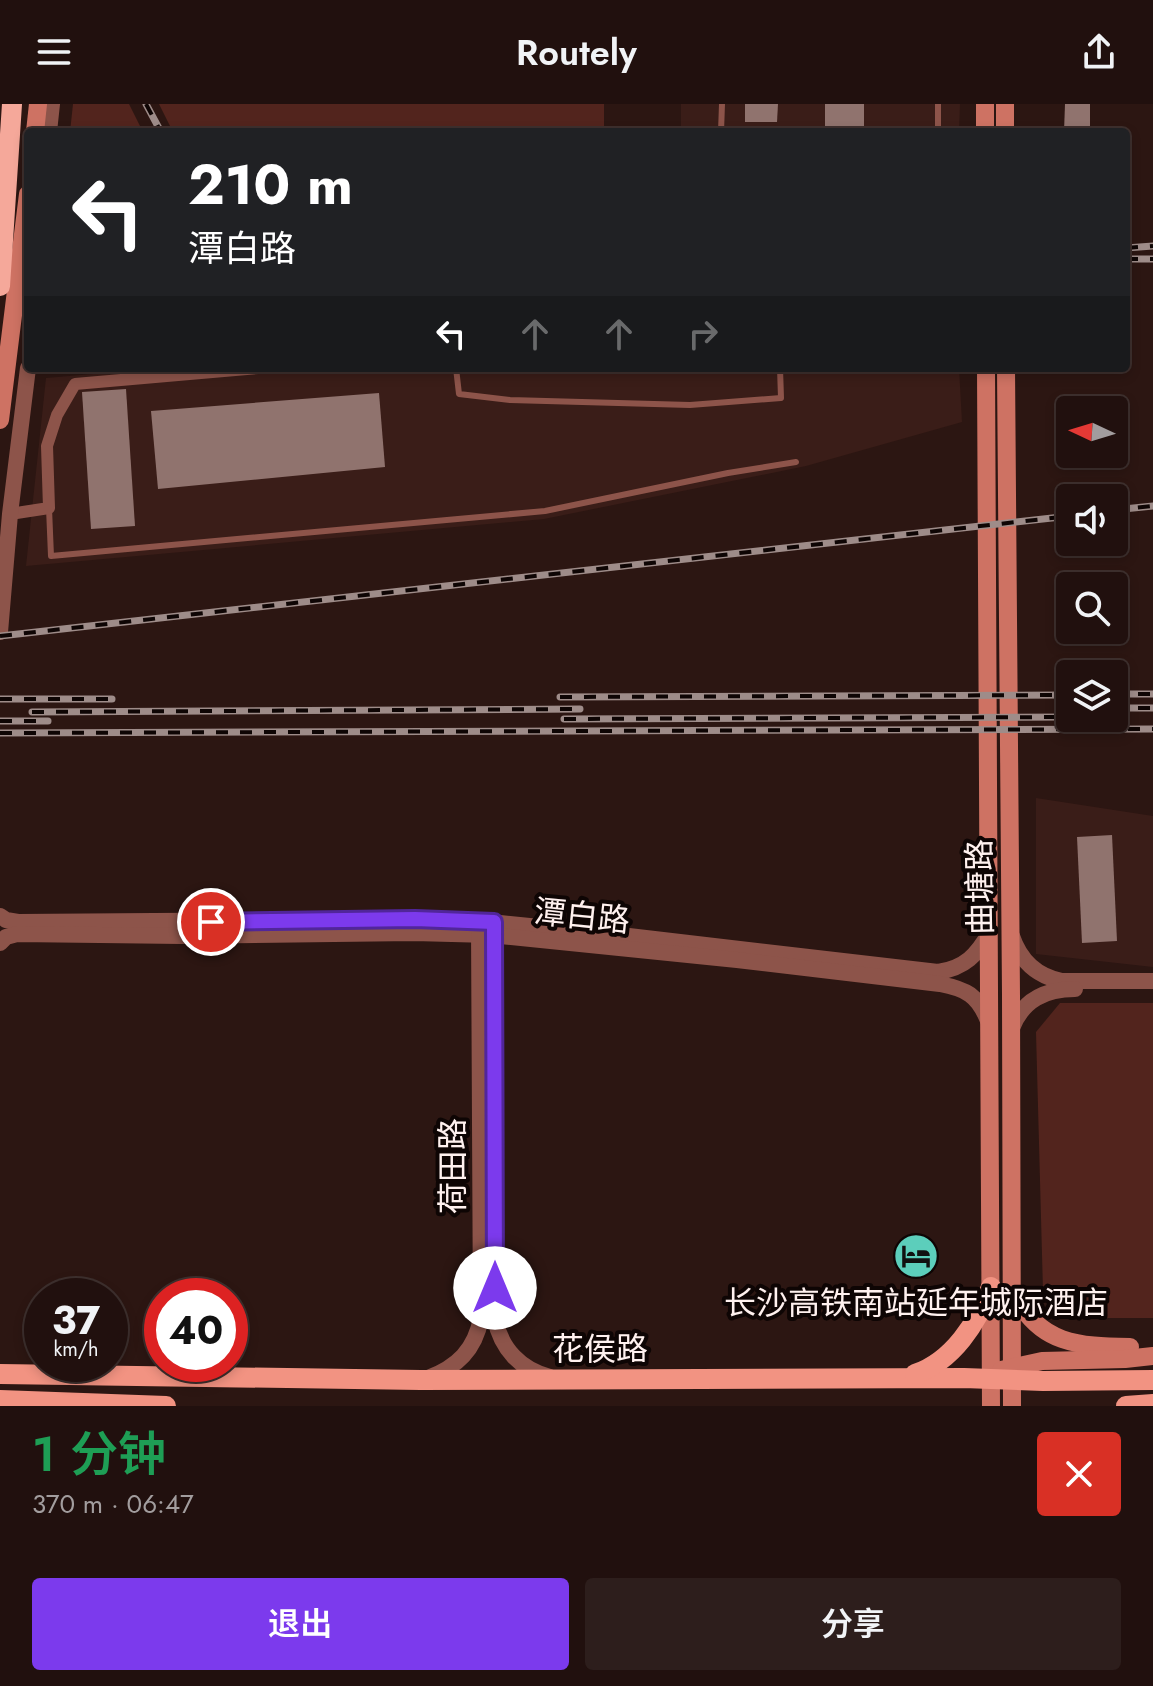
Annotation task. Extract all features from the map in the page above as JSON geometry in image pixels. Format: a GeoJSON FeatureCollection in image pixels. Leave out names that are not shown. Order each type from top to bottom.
{"type":"FeatureCollection","features":[{"type":"Feature","properties":{"kind":"highway"},"geometry":{"type":"LineString","coordinates":[[0,286],[12,104]]}},
{"type":"Feature","properties":{"kind":"main road"},"geometry":{"type":"LineString","coordinates":[[35,128],[38,104]]}},
{"type":"Feature","properties":{"kind":"main road"},"geometry":{"type":"LineString","coordinates":[[985,104],[985,128]]}},
{"type":"Feature","properties":{"kind":"main road"},"geometry":{"type":"LineString","coordinates":[[1005,104],[1005,128]]}},
{"type":"Feature","properties":{"kind":"main road"},"geometry":{"type":"LineString","coordinates":[[0,420],[24,226]]}},
{"type":"Feature","properties":{"kind":"main road","name":"曲塘路"},"geometry":{"type":"LineString","coordinates":[[986,372],[990,1030],[1002,1288]]}},
{"type":"Feature","properties":{"kind":"main road","name":"曲塘路"},"geometry":{"type":"LineString","coordinates":[[991,1406],[1001,1375],[1011,1030],[1006,372]]}},
{"type":"Feature","properties":{"kind":"main road"},"geometry":{"type":"LineString","coordinates":[[903,1378],[935,1365],[953,1350],[1002,1288],[1018,1302],[1032,1321],[1058,1339],[1088,1346],[1153,1348]]}},
{"type":"Feature","properties":{"kind":"main road"},"geometry":{"type":"LineString","coordinates":[[1001,1375],[1042,1361],[1153,1356]]}},
{"type":"Feature","properties":{"kind":"main road"},"geometry":{"type":"LineString","coordinates":[[0,1363],[24,1374]]}},
{"type":"Feature","properties":{"kind":"main road","name":"花侯路"},"geometry":{"type":"LineString","coordinates":[[0,1374],[24,1374]]}},
{"type":"Feature","properties":{"kind":"main road","name":"曲塘路"},"geometry":{"type":"LineString","coordinates":[[1001,1375],[1012,1406]]}},
{"type":"Feature","properties":{"kind":"main road","name":"花侯路"},"geometry":{"type":"LineString","coordinates":[[128,1376],[421,1380],[964,1378],[1001,1375],[1153,1380]]}},
{"type":"Feature","properties":{"kind":"main road"},"geometry":{"type":"LineString","coordinates":[[9,1402],[166,1406]]}},
{"type":"Feature","properties":{"kind":"main road"},"geometry":{"type":"LineString","coordinates":[[1126,1406],[1153,1404]]}},
{"type":"Feature","properties":{"kind":"street"},"geometry":{"type":"LineString","coordinates":[[49,128],[52,104]]}},
{"type":"Feature","properties":{"kind":"street"},"geometry":{"type":"LineString","coordinates":[[0,632],[10,514],[28,372]]}},
{"type":"Feature","properties":{"kind":"street"},"geometry":{"type":"LineString","coordinates":[[10,514],[49,508],[47,446],[57,415],[75,384],[212,372]]}},
{"type":"Feature","properties":{"kind":"street","name":"潭白路"},"geometry":{"type":"LineString","coordinates":[[0,916],[18,922],[401,919],[739,948],[938,972],[951,970],[963,963],[982,946],[990,932]]}},
{"type":"Feature","properties":{"kind":"street","name":"潭白路"},"geometry":{"type":"LineString","coordinates":[[0,943],[6,937],[17,934],[443,934],[487,928],[532,939],[953,987],[975,998],[982,1007],[990,1030]]}},
{"type":"Feature","properties":{"kind":"street","name":"荷田路"},"geometry":{"type":"LineString","coordinates":[[421,1380],[453,1365],[474,1344],[479,1333],[487,928]]}},
{"type":"Feature","properties":{"kind":"street"},"geometry":{"type":"LineString","coordinates":[[1010,931],[1024,961],[1052,979],[1153,981]]}},
{"type":"Feature","properties":{"kind":"street"},"geometry":{"type":"LineString","coordinates":[[443,934],[467,944],[487,972],[506,948],[532,939]]}},
{"type":"Feature","properties":{"kind":"street","name":"荷田路"},"geometry":{"type":"LineString","coordinates":[[487,972],[495,1319],[502,1341],[516,1360],[534,1372],[555,1379]]}},
{"type":"Feature","properties":{"kind":"street"},"geometry":{"type":"LineString","coordinates":[[1011,1030],[1023,1007],[1050,991],[1153,989]]}},
{"type":"Feature","properties":{"kind":"street"},"geometry":{"type":"LineString","coordinates":[[1125,1359],[1153,1362]]}},
{"type":"Feature","properties":{"kind":"lane"},"geometry":{"type":"LineString","coordinates":[[721,128],[722,104]]}},
{"type":"Feature","properties":{"kind":"lane"},"geometry":{"type":"LineString","coordinates":[[938,104],[938,128]]}},
{"type":"Feature","properties":{"kind":"lane"},"geometry":{"type":"LineString","coordinates":[[456,372],[459,394],[510,400],[690,405],[781,398],[780,372]]}},
{"type":"Feature","properties":{"kind":"lane"},"geometry":{"type":"LineString","coordinates":[[49,508],[51,556],[545,511],[796,462]]}},
{"type":"Feature","properties":{"kind":"shaded area"},"geometry":{"type":"Polygon","coordinates":[[[73,104],[129,104],[141,128],[70,128],[73,104]]]}},
{"type":"Feature","properties":{"kind":"shaded area"},"geometry":{"type":"Polygon","coordinates":[[[159,104],[604,104],[604,128],[171,128],[159,104]]]}},
{"type":"Feature","properties":{"kind":"shaded area"},"geometry":{"type":"Polygon","coordinates":[[[681,104],[960,104],[959,128],[681,128],[681,104]]]}},
{"type":"Feature","properties":{"kind":"shaded area"},"geometry":{"type":"Polygon","coordinates":[[[116,372],[959,372],[962,422],[806,466],[544,519],[26,566],[46,378],[116,372]]]}},
{"type":"Feature","properties":{"kind":"shaded area"},"geometry":{"type":"Polygon","coordinates":[[[1036,798],[1153,816],[1153,967],[1036,954],[1036,798]]]}},
{"type":"Feature","properties":{"kind":"shaded area"},"geometry":{"type":"Polygon","coordinates":[[[1060,1003],[1153,1003],[1153,1318],[1075,1318],[1043,1291],[1036,1032],[1060,1003]]]}},
{"type":"Feature","properties":{"kind":"building"},"geometry":{"type":"Polygon","coordinates":[[[745,104],[778,104],[777,122],[745,122],[745,104]]]}},
{"type":"Feature","properties":{"kind":"building"},"geometry":{"type":"Polygon","coordinates":[[[825,104],[864,104],[864,128],[825,128],[825,104]]]}},
{"type":"Feature","properties":{"kind":"building"},"geometry":{"type":"Polygon","coordinates":[[[1065,104],[1090,104],[1090,128],[1064,128],[1065,104]]]}},
{"type":"Feature","properties":{"kind":"building"},"geometry":{"type":"Polygon","coordinates":[[[126,389],[135,526],[91,529],[82,392],[126,389]]]}},
{"type":"Feature","properties":{"kind":"building"},"geometry":{"type":"Polygon","coordinates":[[[379,393],[385,467],[158,489],[151,411],[379,393]]]}},
{"type":"Feature","properties":{"kind":"building"},"geometry":{"type":"Polygon","coordinates":[[[1112,835],[1117,941],[1082,943],[1077,837],[1112,835]]]}},
{"type":"Feature","properties":{"kind":"railway"},"geometry":{"type":"LineString","coordinates":[[146,104],[159,128]]}},
{"type":"Feature","properties":{"kind":"railway"},"geometry":{"type":"LineString","coordinates":[[1130,248],[1153,246]]}},
{"type":"Feature","properties":{"kind":"railway"},"geometry":{"type":"LineString","coordinates":[[1130,259],[1153,259]]}},
{"type":"Feature","properties":{"kind":"railway"},"geometry":{"type":"LineString","coordinates":[[1128,509],[1153,506]]}},
{"type":"Feature","properties":{"kind":"railway"},"geometry":{"type":"LineString","coordinates":[[0,636],[1056,518]]}},
{"type":"Feature","properties":{"kind":"railway"},"geometry":{"type":"LineString","coordinates":[[1128,694],[1153,694]]}},
{"type":"Feature","properties":{"kind":"railway"},"geometry":{"type":"LineString","coordinates":[[560,697],[1056,695]]}},
{"type":"Feature","properties":{"kind":"railway"},"geometry":{"type":"LineString","coordinates":[[0,699],[112,699]]}},
{"type":"Feature","properties":{"kind":"railway"},"geometry":{"type":"LineString","coordinates":[[1128,708],[1153,708]]}},
{"type":"Feature","properties":{"kind":"railway"},"geometry":{"type":"LineString","coordinates":[[32,712],[580,709]]}},
{"type":"Feature","properties":{"kind":"railway"},"geometry":{"type":"LineString","coordinates":[[564,719],[1056,717]]}},
{"type":"Feature","properties":{"kind":"railway"},"geometry":{"type":"LineString","coordinates":[[0,721],[48,721]]}},
{"type":"Feature","properties":{"kind":"railway"},"geometry":{"type":"LineString","coordinates":[[0,733],[1153,729]]}},
{"type":"Feature","properties":{"kind":"place","name":"长沙高铁南站延年城际酒店"},"geometry":{"type":"Point","coordinates":[916,1256]}},
{"type":"Feature","properties":{"kind":"route"},"geometry":{"type":"LineString","coordinates":[[211,922],[415,919],[494,922],[495,1288]]}}]}
